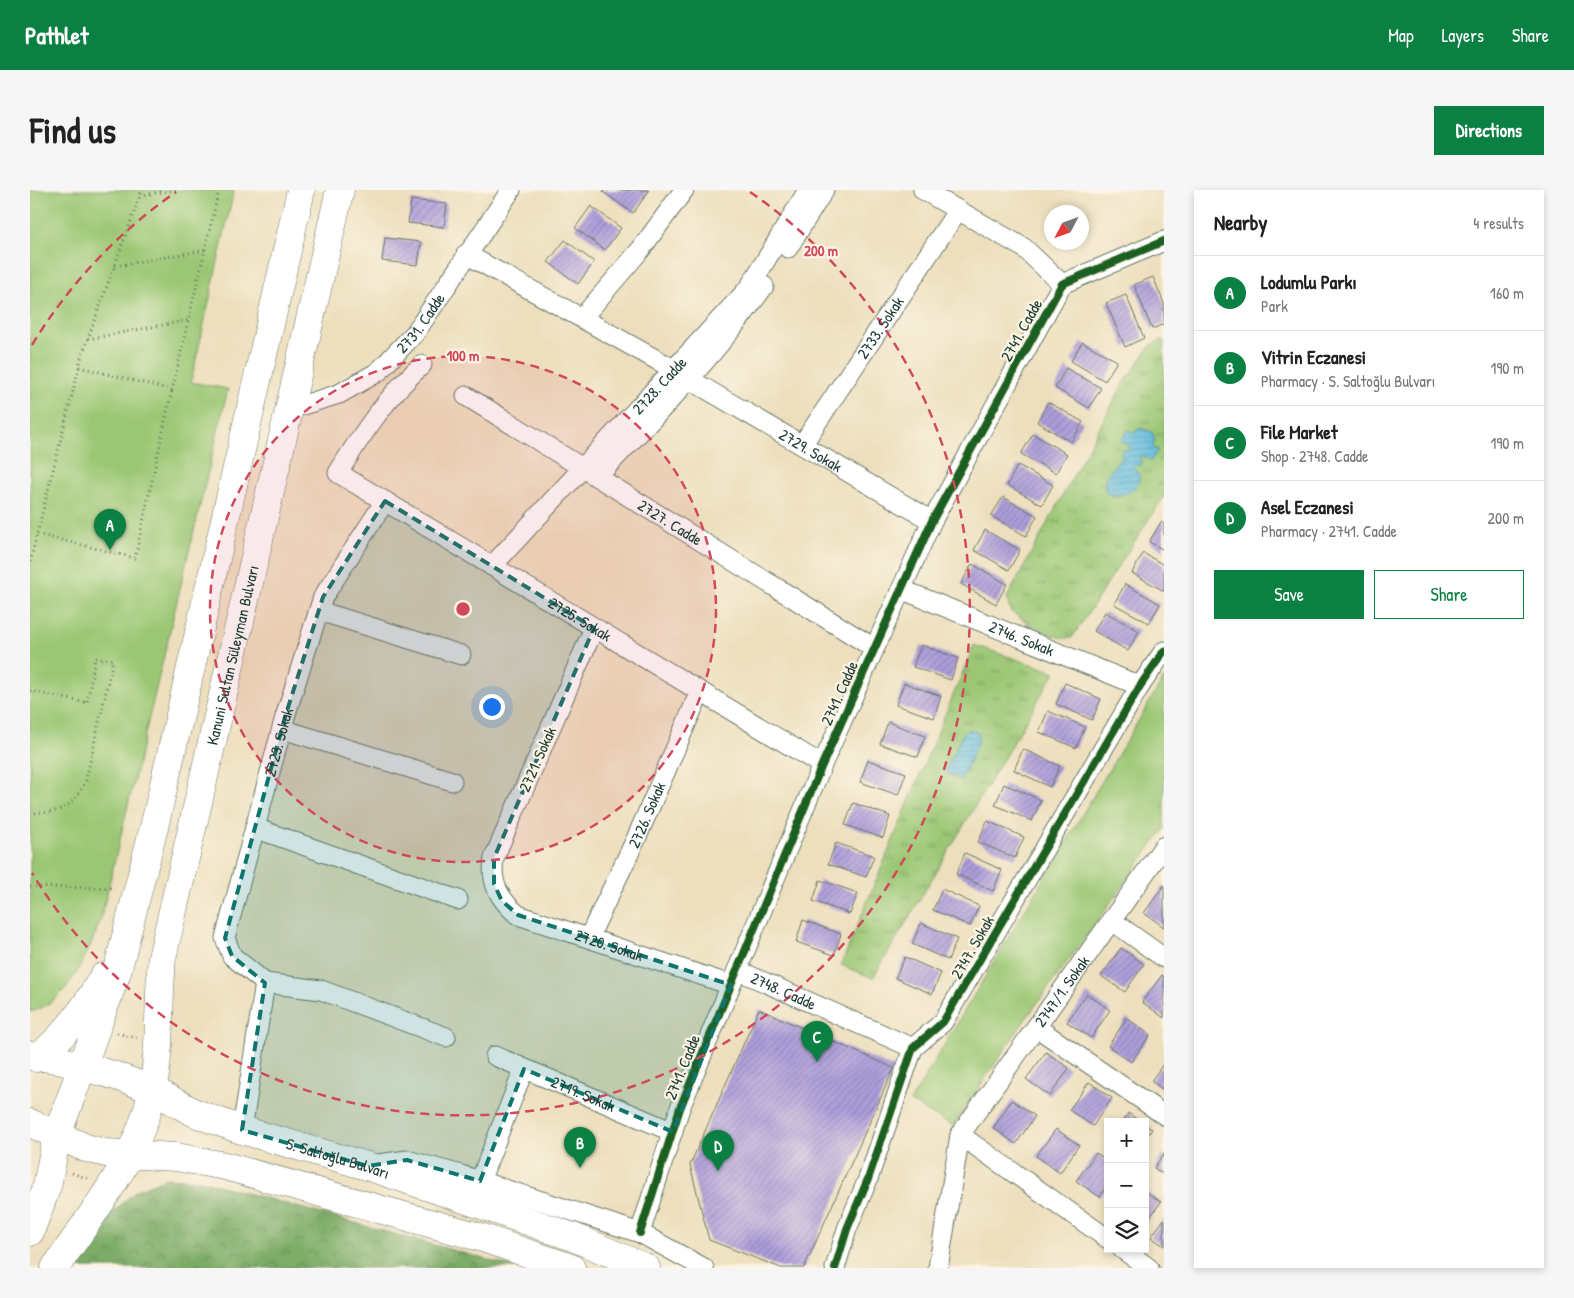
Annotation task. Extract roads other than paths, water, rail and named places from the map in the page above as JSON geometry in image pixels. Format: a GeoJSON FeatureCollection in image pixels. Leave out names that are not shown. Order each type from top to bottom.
{"type":"FeatureCollection","features":[{"type":"Feature","properties":{"kind":"main road"},"geometry":{"type":"LineString","coordinates":[[30,1232],[47,1186],[56,1135],[114,982],[156,819],[301,190]]}},
{"type":"Feature","properties":{"kind":"main road","name":"Kanuni Sultan Süleyman Bulvarı"},"geometry":{"type":"LineString","coordinates":[[55,1268],[114,1184],[129,1154],[153,1090],[162,958],[340,190]]}},
{"type":"Feature","properties":{"kind":"main road"},"geometry":{"type":"LineString","coordinates":[[34,1056],[67,1030],[90,1002],[125,939]]}},
{"type":"Feature","properties":{"kind":"main road","name":"S. Saltoğlu Bulvarı"},"geometry":{"type":"LineString","coordinates":[[34,1056],[83,1066],[153,1090],[195,1112],[242,1130],[367,1166],[573,1237],[646,1268]]}},
{"type":"Feature","properties":{"kind":"main road"},"geometry":{"type":"LineString","coordinates":[[30,1123],[86,1148],[106,1153],[176,1158],[225,1166],[483,1238],[571,1268]]}},
{"type":"Feature","properties":{"kind":"street","name":"2731. Cadde"},"geometry":{"type":"LineString","coordinates":[[290,409],[339,394],[378,372],[415,333],[466,254],[511,190]]}},
{"type":"Feature","properties":{"kind":"street"},"geometry":{"type":"LineString","coordinates":[[582,318],[641,249],[684,190]]}},
{"type":"Feature","properties":{"kind":"street","name":"2728. Cadde"},"geometry":{"type":"LineString","coordinates":[[682,375],[749,288],[808,190]]}},
{"type":"Feature","properties":{"kind":"street","name":"2728. Cadde"},"geometry":{"type":"LineString","coordinates":[[492,566],[590,473],[682,375],[747,311],[824,190]]}},
{"type":"Feature","properties":{"kind":"street"},"geometry":{"type":"LineString","coordinates":[[923,190],[1024,248],[1062,284],[1164,241]]}},
{"type":"Feature","properties":{"kind":"street","name":"2733. Sokak"},"geometry":{"type":"LineString","coordinates":[[802,445],[958,210]]}},
{"type":"Feature","properties":{"kind":"street","name":"2729. Sokak"},"geometry":{"type":"LineString","coordinates":[[466,254],[682,375],[932,521]]}},
{"type":"Feature","properties":{"kind":"street","name":"2741. Cadde"},"geometry":{"type":"LineString","coordinates":[[640,1233],[680,1108],[822,765],[874,648],[903,590],[932,521],[1062,284]]}},
{"type":"Feature","properties":{"kind":"street","name":"2725. Sokak"},"geometry":{"type":"LineString","coordinates":[[422,365],[400,384],[382,407],[338,473],[822,765]]}},
{"type":"Feature","properties":{"kind":"street","name":"2727. Cadde"},"geometry":{"type":"LineString","coordinates":[[466,396],[874,648]]}},
{"type":"Feature","properties":{"kind":"street","name":"2723. Sokak"},"geometry":{"type":"LineString","coordinates":[[265,982],[232,956],[225,938],[282,728],[318,610],[323,597],[385,501]]}},
{"type":"Feature","properties":{"kind":"street","name":"2746. Sokak"},"geometry":{"type":"LineString","coordinates":[[903,590],[1140,686]]}},
{"type":"Feature","properties":{"kind":"street"},"geometry":{"type":"LineString","coordinates":[[318,610],[461,655]]}},
{"type":"Feature","properties":{"kind":"street","name":"2721. Sokak"},"geometry":{"type":"LineString","coordinates":[[497,892],[493,876],[494,858],[594,628]]}},
{"type":"Feature","properties":{"kind":"street","name":"2747. Sokak"},"geometry":{"type":"LineString","coordinates":[[913,1048],[943,1022],[1140,686],[1164,651]]}},
{"type":"Feature","properties":{"kind":"street","name":"2726. Sokak"},"geometry":{"type":"LineString","coordinates":[[589,937],[636,839],[700,692]]}},
{"type":"Feature","properties":{"kind":"street"},"geometry":{"type":"LineString","coordinates":[[282,728],[452,781]]}},
{"type":"Feature","properties":{"kind":"street"},"geometry":{"type":"LineString","coordinates":[[255,828],[458,900]]}},
{"type":"Feature","properties":{"kind":"street","name":"2747/1. Sokak"},"geometry":{"type":"LineString","coordinates":[[960,1135],[1164,846]]}},
{"type":"Feature","properties":{"kind":"street","name":"2720. Sokak"},"geometry":{"type":"LineString","coordinates":[[497,892],[502,901],[518,915],[734,978]]}},
{"type":"Feature","properties":{"kind":"street"},"geometry":{"type":"LineString","coordinates":[[1111,920],[1164,958]]}},
{"type":"Feature","properties":{"kind":"street","name":"2748. Cadde"},"geometry":{"type":"LineString","coordinates":[[734,978],[913,1048]]}},
{"type":"Feature","properties":{"kind":"street"},"geometry":{"type":"LineString","coordinates":[[242,1130],[265,982],[321,990],[446,1037]]}},
{"type":"Feature","properties":{"kind":"street"},"geometry":{"type":"LineString","coordinates":[[1036,1027],[1164,1115]]}},
{"type":"Feature","properties":{"kind":"street"},"geometry":{"type":"LineString","coordinates":[[835,1268],[847,1229],[868,1179],[913,1048]]}},
{"type":"Feature","properties":{"kind":"street","name":"2719. Sokak"},"geometry":{"type":"LineString","coordinates":[[495,1056],[673,1132]]}},
{"type":"Feature","properties":{"kind":"street"},"geometry":{"type":"LineString","coordinates":[[480,1181],[524,1069]]}},
{"type":"Feature","properties":{"kind":"street"},"geometry":{"type":"LineString","coordinates":[[938,1268],[960,1135],[1104,1236]]}},
{"type":"Feature","properties":{"kind":"street"},"geometry":{"type":"LineString","coordinates":[[367,1166],[407,1160],[480,1181],[640,1233],[704,1268]]}},
{"type":"Feature","properties":{"kind":"street"},"geometry":{"type":"LineString","coordinates":[[1128,1253],[1149,1268]]}},
{"type":"Feature","properties":{"kind":"water"},"geometry":{"type":"Polygon","coordinates":[[[1140,428],[1152,432],[1155,438],[1153,447],[1158,450],[1151,461],[1141,455],[1139,458],[1143,461],[1140,467],[1135,464],[1133,466],[1138,473],[1139,480],[1131,491],[1117,495],[1110,494],[1105,490],[1105,478],[1120,458],[1123,459],[1124,457],[1120,454],[1124,448],[1128,451],[1130,447],[1121,441],[1128,430],[1133,433],[1140,428]]]}},
{"type":"Feature","properties":{"kind":"water"},"geometry":{"type":"Polygon","coordinates":[[[969,729],[978,733],[979,740],[961,780],[945,772],[962,735],[969,729]]]}},
{"type":"Feature","properties":{"kind":"place","name":"Lodumlu Parkı"},"geometry":{"type":"Point","coordinates":[110,550]}},
{"type":"Feature","properties":{"kind":"place","name":"File Market"},"geometry":{"type":"Point","coordinates":[817,1062]}},
{"type":"Feature","properties":{"kind":"place","name":"Vitrin Eczanesi"},"geometry":{"type":"Point","coordinates":[580,1168]}},
{"type":"Feature","properties":{"kind":"place","name":"Asel Eczanesi"},"geometry":{"type":"Point","coordinates":[718,1171]}}]}
